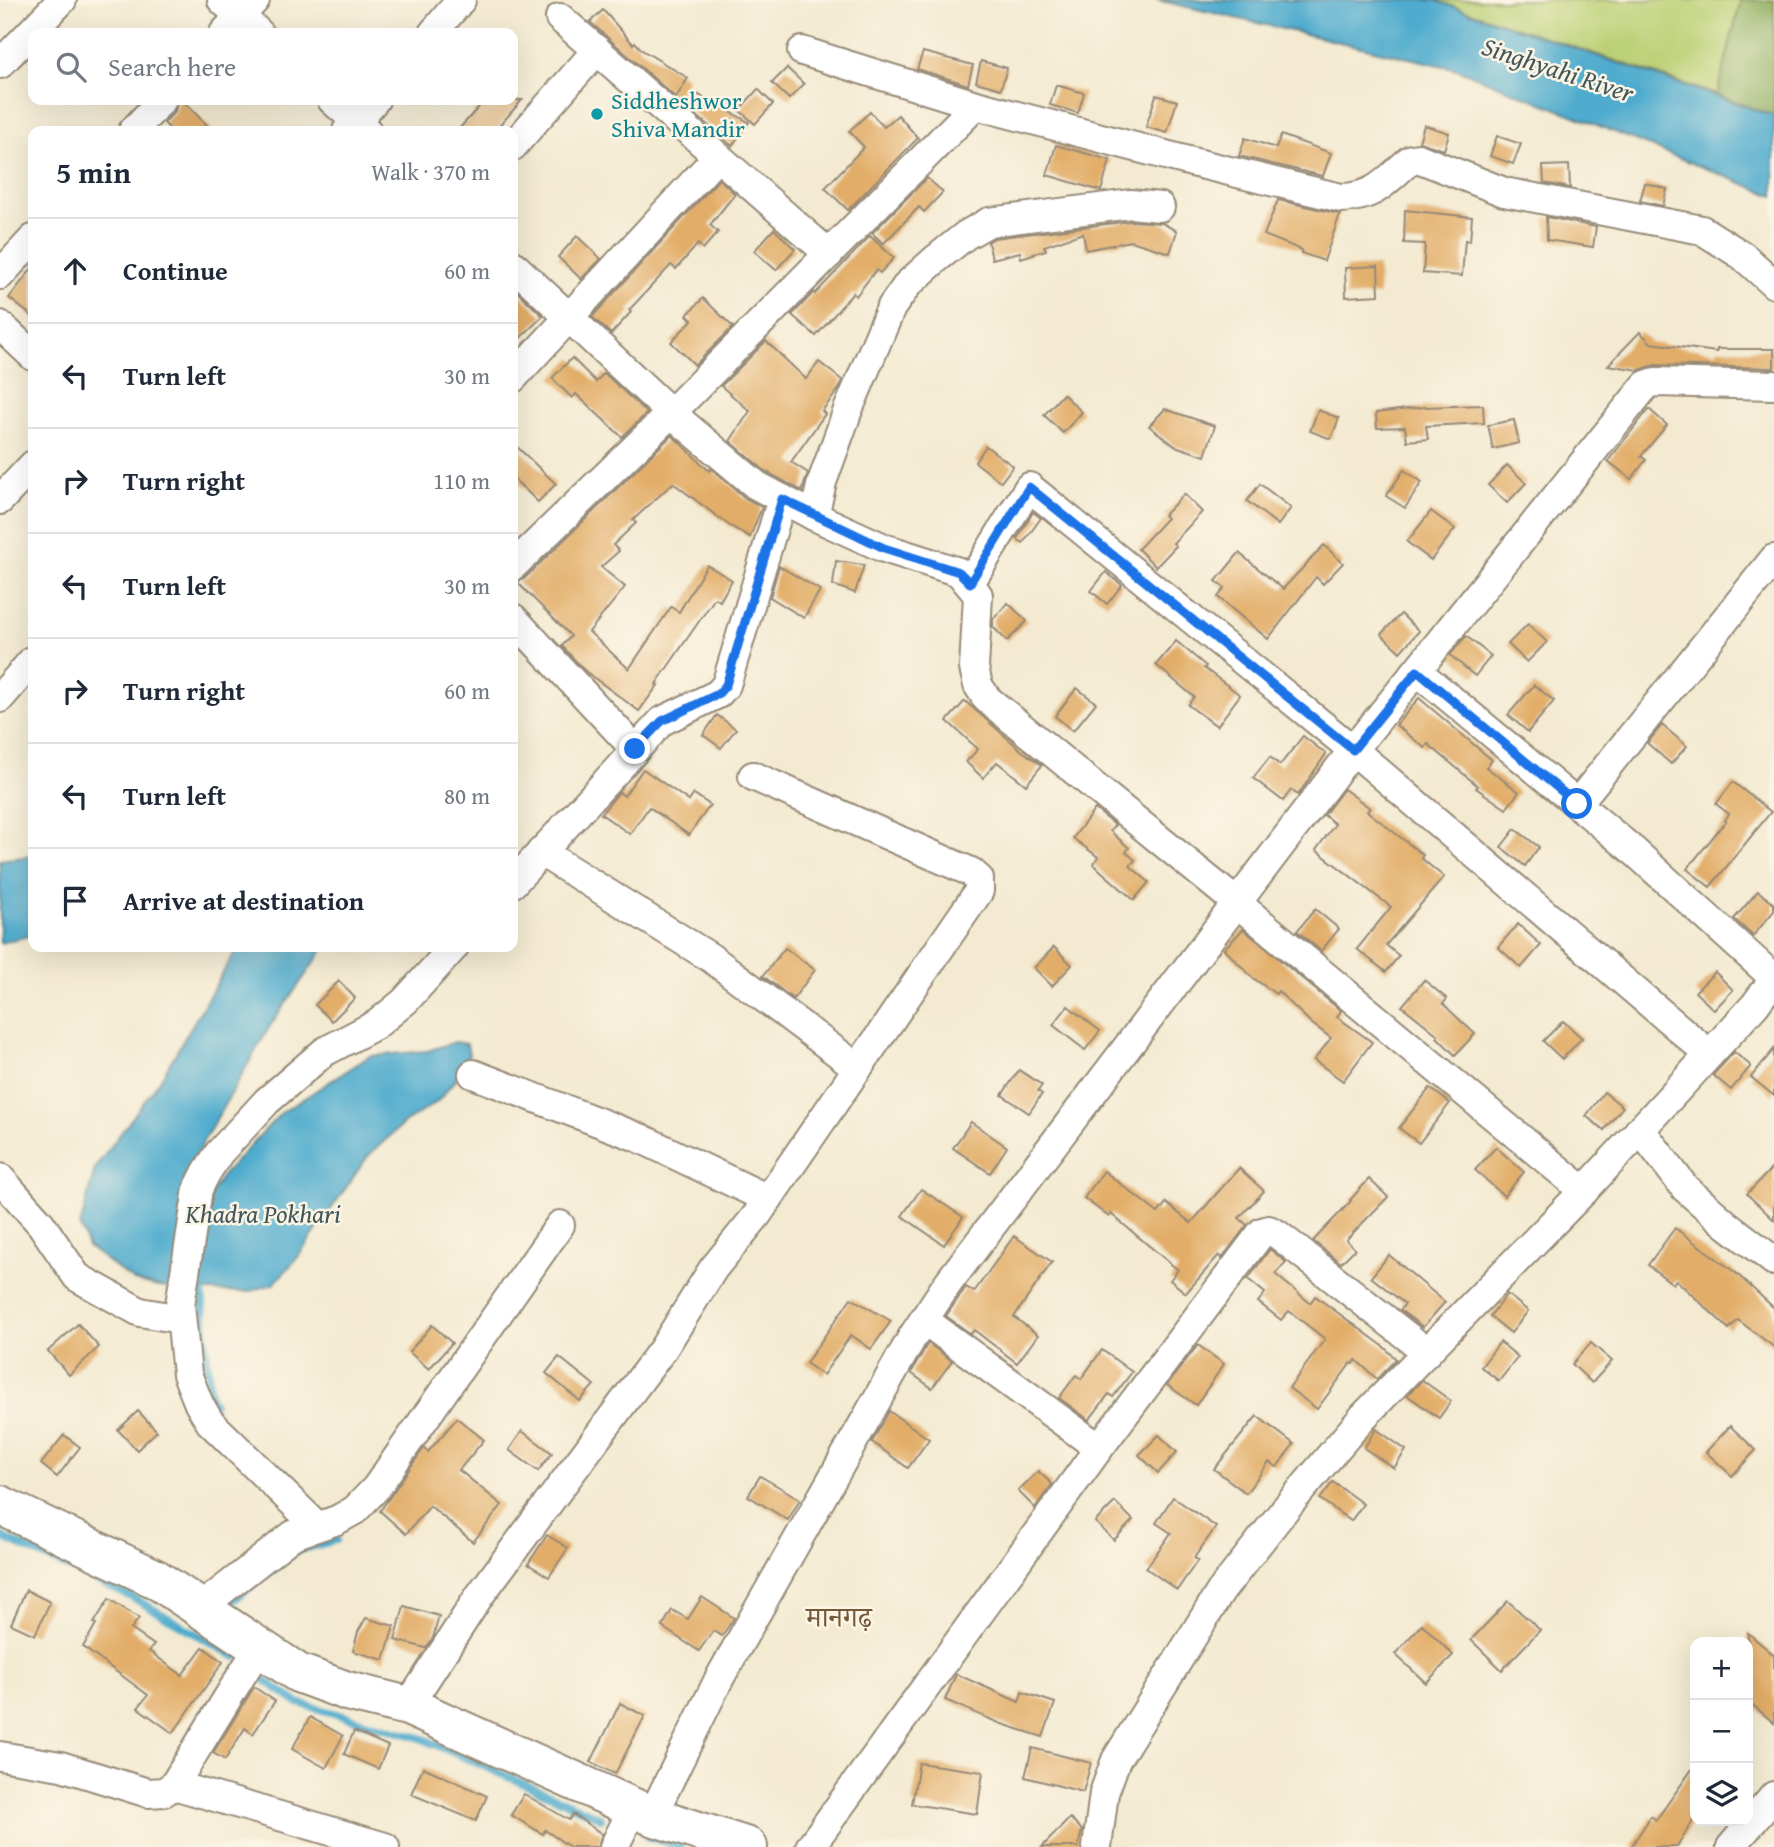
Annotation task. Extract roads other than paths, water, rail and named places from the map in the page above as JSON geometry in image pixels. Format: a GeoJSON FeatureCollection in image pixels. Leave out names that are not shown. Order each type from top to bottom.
{"type":"FeatureCollection","features":[{"type":"Feature","properties":{"kind":"street"},"geometry":{"type":"LineString","coordinates":[[35,28],[62,0]]}},
{"type":"Feature","properties":{"kind":"street"},"geometry":{"type":"LineString","coordinates":[[437,28],[461,0]]}},
{"type":"Feature","properties":{"kind":"street"},"geometry":{"type":"LineString","coordinates":[[560,18],[829,254]]}},
{"type":"Feature","properties":{"kind":"street"},"geometry":{"type":"LineString","coordinates":[[0,64],[28,35]]}},
{"type":"Feature","properties":{"kind":"street"},"geometry":{"type":"LineString","coordinates":[[518,140],[597,50]]}},
{"type":"Feature","properties":{"kind":"street"},"geometry":{"type":"LineString","coordinates":[[802,51],[976,105],[1341,198],[1359,197],[1377,190],[1412,159],[1418,158],[1504,192],[1702,230],[1743,256],[1774,284]]}},
{"type":"Feature","properties":{"kind":"street"},"geometry":{"type":"LineString","coordinates":[[138,126],[157,105]]}},
{"type":"Feature","properties":{"kind":"street"},"geometry":{"type":"LineString","coordinates":[[336,105],[355,126]]}},
{"type":"Feature","properties":{"kind":"street"},"geometry":{"type":"LineString","coordinates":[[358,126],[372,105]]}},
{"type":"Feature","properties":{"kind":"street"},"geometry":{"type":"LineString","coordinates":[[518,561],[671,413],[976,105]]}},
{"type":"Feature","properties":{"kind":"street"},"geometry":{"type":"LineString","coordinates":[[518,373],[717,157]]}},
{"type":"Feature","properties":{"kind":"street"},"geometry":{"type":"LineString","coordinates":[[814,516],[822,482],[848,410],[891,308],[908,284],[966,235],[989,222],[1131,204],[1160,207]]}},
{"type":"Feature","properties":{"kind":"street"},"geometry":{"type":"LineString","coordinates":[[0,275],[28,244]]}},
{"type":"Feature","properties":{"kind":"street"},"geometry":{"type":"LineString","coordinates":[[518,270],[671,413],[756,485],[814,516],[884,548],[959,572],[978,595],[974,668],[978,685],[987,699],[1584,1191]]}},
{"type":"Feature","properties":{"kind":"street"},"geometry":{"type":"LineString","coordinates":[[0,326],[28,351]]}},
{"type":"Feature","properties":{"kind":"street"},"geometry":{"type":"LineString","coordinates":[[614,1847],[643,1812],[923,1320],[948,1283],[1353,750],[1646,385],[1655,382],[1774,385]]}},
{"type":"Feature","properties":{"kind":"street"},"geometry":{"type":"LineString","coordinates":[[0,500],[28,470]]}},
{"type":"Feature","properties":{"kind":"street"},"geometry":{"type":"LineString","coordinates":[[970,583],[1029,487],[1353,750],[1709,1054]]}},
{"type":"Feature","properties":{"kind":"street"},"geometry":{"type":"LineString","coordinates":[[518,877],[662,721],[718,694],[726,685],[782,499]]}},
{"type":"Feature","properties":{"kind":"street"},"geometry":{"type":"LineString","coordinates":[[1577,804],[1774,559]]}},
{"type":"Feature","properties":{"kind":"street"},"geometry":{"type":"LineString","coordinates":[[518,623],[635,749]]}},
{"type":"Feature","properties":{"kind":"street"},"geometry":{"type":"LineString","coordinates":[[0,698],[28,666]]}},
{"type":"Feature","properties":{"kind":"street"},"geometry":{"type":"LineString","coordinates":[[1097,1847],[1104,1793],[1116,1760],[1221,1591],[1286,1508],[1363,1418],[1584,1191],[1709,1054],[1771,991],[1635,852],[1417,671]]}},
{"type":"Feature","properties":{"kind":"street"},"geometry":{"type":"LineString","coordinates":[[408,1706],[480,1595],[663,1349],[713,1269],[768,1199],[979,891],[979,879],[971,872],[753,776]]}},
{"type":"Feature","properties":{"kind":"street"},"geometry":{"type":"LineString","coordinates":[[541,852],[712,958],[858,1068]]}},
{"type":"Feature","properties":{"kind":"street"},"geometry":{"type":"LineString","coordinates":[[317,1526],[210,1422],[199,1404],[187,1374],[180,1312],[198,1189],[219,1153],[267,1101],[324,1052],[377,1024],[405,1001],[449,952]]}},
{"type":"Feature","properties":{"kind":"street"},"geometry":{"type":"LineString","coordinates":[[473,1074],[640,1138],[768,1199]]}},
{"type":"Feature","properties":{"kind":"street"},"geometry":{"type":"LineString","coordinates":[[1640,1129],[1685,1188],[1774,1261]]}},
{"type":"Feature","properties":{"kind":"street"},"geometry":{"type":"LineString","coordinates":[[0,1178],[41,1224],[77,1277],[139,1312],[180,1312]]}},
{"type":"Feature","properties":{"kind":"street"},"geometry":{"type":"LineString","coordinates":[[200,1608],[293,1535],[337,1520],[355,1510],[376,1488],[560,1225]]}},
{"type":"Feature","properties":{"kind":"street"},"geometry":{"type":"LineString","coordinates":[[810,1847],[1099,1448],[1266,1230],[1277,1234],[1427,1352]]}},
{"type":"Feature","properties":{"kind":"street"},"geometry":{"type":"LineString","coordinates":[[923,1320],[1099,1448]]}},
{"type":"Feature","properties":{"kind":"street"},"geometry":{"type":"LineString","coordinates":[[0,1506],[156,1578],[298,1673],[347,1691],[408,1706],[643,1812],[748,1847]]}},
{"type":"Feature","properties":{"kind":"street"},"geometry":{"type":"LineString","coordinates":[[0,1756],[61,1766],[148,1793],[164,1792],[174,1785],[259,1647]]}},
{"type":"Feature","properties":{"kind":"street"},"geometry":{"type":"LineString","coordinates":[[174,1785],[385,1847]]}},
{"type":"Feature","properties":{"kind":"street"},"geometry":{"type":"LineString","coordinates":[[1731,1847],[1774,1796]]}},
{"type":"Feature","properties":{"kind":"water","name":"Singhyahi River"},"geometry":{"type":"Polygon","coordinates":[[[1157,0],[1434,0],[1774,116],[1774,196],[1457,69],[1157,0]]]}},
{"type":"Feature","properties":{"kind":"water"},"geometry":{"type":"Polygon","coordinates":[[[28,857],[28,936],[0,943],[0,860],[28,857]]]}},
{"type":"Feature","properties":{"kind":"water","name":"Khadra Pokhari"},"geometry":{"type":"Polygon","coordinates":[[[235,952],[322,952],[270,1026],[203,1142],[196,1164],[208,1198],[221,1177],[281,1113],[370,1056],[427,1051],[455,1042],[467,1044],[469,1055],[455,1080],[437,1102],[404,1123],[368,1156],[298,1257],[274,1284],[248,1292],[158,1287],[134,1281],[88,1247],[80,1227],[95,1168],[160,1080],[235,952]]]}},
{"type":"Feature","properties":{"kind":"waterway"},"geometry":{"type":"LineString","coordinates":[[202,1291],[210,1396],[214,1403]]}},
{"type":"Feature","properties":{"kind":"waterway"},"geometry":{"type":"LineString","coordinates":[[0,1536],[132,1597],[236,1657]]}},
{"type":"Feature","properties":{"kind":"waterway"},"geometry":{"type":"LineString","coordinates":[[230,1603],[296,1551],[336,1540]]}},
{"type":"Feature","properties":{"kind":"waterway"},"geometry":{"type":"LineString","coordinates":[[263,1679],[298,1703],[421,1738],[601,1818]]}},
{"type":"Feature","properties":{"kind":"waterway"},"geometry":{"type":"LineString","coordinates":[[648,1837],[681,1847]]}},
{"type":"Feature","properties":{"kind":"place","name":"Siddheshwor Shiva Mandir"},"geometry":{"type":"Point","coordinates":[597,114]}},
{"type":"Feature","properties":{"kind":"district","name":"मानगढ़"},"geometry":{"type":"Point","coordinates":[839,1616]}}]}
